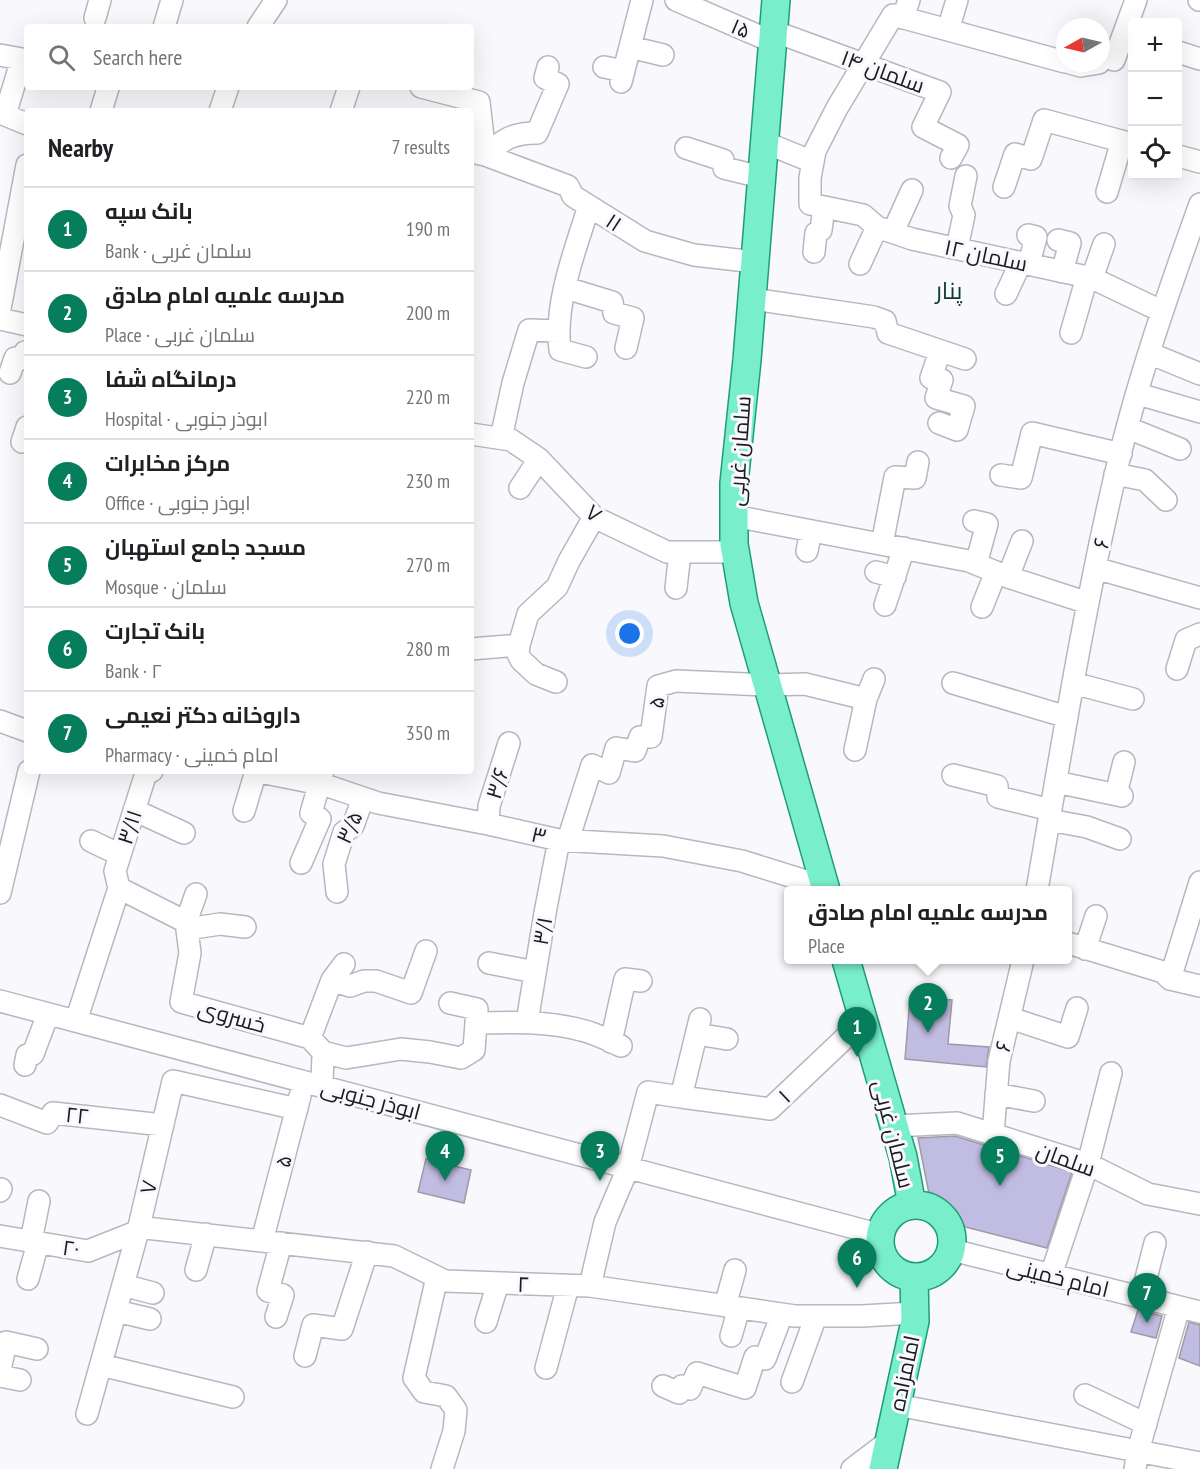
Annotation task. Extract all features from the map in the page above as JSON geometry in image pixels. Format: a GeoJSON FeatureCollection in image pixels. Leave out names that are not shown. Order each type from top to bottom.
{"type":"FeatureCollection","features":[{"type":"Feature","properties":{"kind":"main road","name":"سلمان غربی"},"geometry":{"type":"LineString","coordinates":[[776,0],[752,299],[734,483],[734,516],[736,552],[744,603],[825,886]]}},
{"type":"Feature","properties":{"kind":"main road","name":"سلمان غربی"},"geometry":{"type":"LineString","coordinates":[[847,964],[903,1157],[912,1204]]}},
{"type":"Feature","properties":{"kind":"main road"},"geometry":{"type":"LineString","coordinates":[[912,1204],[935,1209],[950,1227],[953,1239],[952,1250],[947,1261],[939,1269],[929,1275],[914,1277],[895,1271],[887,1263],[881,1251],[883,1226],[900,1208],[912,1204]]}},
{"type":"Feature","properties":{"kind":"main road","name":"امامزاده"},"geometry":{"type":"LineString","coordinates":[[883,1469],[915,1322],[914,1277]]}},
{"type":"Feature","properties":{"kind":"street"},"geometry":{"type":"LineString","coordinates":[[165,24],[172,0]]}},
{"type":"Feature","properties":{"kind":"street"},"geometry":{"type":"LineString","coordinates":[[264,24],[276,0]]}},
{"type":"Feature","properties":{"kind":"street"},"geometry":{"type":"LineString","coordinates":[[616,73],[630,47],[642,0]]}},
{"type":"Feature","properties":{"kind":"street","name":"۱۵"},"geometry":{"type":"LineString","coordinates":[[676,0],[773,36]]}},
{"type":"Feature","properties":{"kind":"street"},"geometry":{"type":"LineString","coordinates":[[948,30],[957,0]]}},
{"type":"Feature","properties":{"kind":"street"},"geometry":{"type":"LineString","coordinates":[[1112,61],[1136,0]]}},
{"type":"Feature","properties":{"kind":"street"},"geometry":{"type":"LineString","coordinates":[[814,252],[816,232],[821,230],[810,178],[815,151],[837,108],[865,65],[893,15],[906,9],[948,30],[1056,60]]}},
{"type":"Feature","properties":{"kind":"street","name":"سلمان ۱۴"},"geometry":{"type":"LineString","coordinates":[[773,36],[940,92],[923,128],[958,145],[951,158]]}},
{"type":"Feature","properties":{"kind":"street"},"geometry":{"type":"LineString","coordinates":[[630,47],[663,55]]}},
{"type":"Feature","properties":{"kind":"street"},"geometry":{"type":"LineString","coordinates":[[1182,53],[1200,59]]}},
{"type":"Feature","properties":{"kind":"street"},"geometry":{"type":"LineString","coordinates":[[0,55],[22,59],[5,115],[24,123]]}},
{"type":"Feature","properties":{"kind":"street"},"geometry":{"type":"LineString","coordinates":[[438,90],[479,102],[478,153],[518,133],[537,133],[558,84],[544,78],[548,68]]}},
{"type":"Feature","properties":{"kind":"street"},"geometry":{"type":"LineString","coordinates":[[102,108],[107,90]]}},
{"type":"Feature","properties":{"kind":"street"},"geometry":{"type":"LineString","coordinates":[[221,108],[227,90]]}},
{"type":"Feature","properties":{"kind":"street"},"geometry":{"type":"LineString","coordinates":[[342,108],[348,90]]}},
{"type":"Feature","properties":{"kind":"street"},"geometry":{"type":"LineString","coordinates":[[1004,187],[1015,154],[1031,159],[1044,120],[1127,143],[1107,192]]}},
{"type":"Feature","properties":{"kind":"street"},"geometry":{"type":"LineString","coordinates":[[764,142],[813,162]]}},
{"type":"Feature","properties":{"kind":"street"},"geometry":{"type":"LineString","coordinates":[[686,148],[723,160],[724,168],[762,177]]}},
{"type":"Feature","properties":{"kind":"street","name":"۱۱"},"geometry":{"type":"LineString","coordinates":[[478,153],[568,186],[573,196],[645,241],[694,255],[755,262]]}},
{"type":"Feature","properties":{"kind":"street"},"geometry":{"type":"LineString","coordinates":[[1182,157],[1200,162]]}},
{"type":"Feature","properties":{"kind":"street"},"geometry":{"type":"LineString","coordinates":[[957,248],[972,212],[960,206],[966,176]]}},
{"type":"Feature","properties":{"kind":"street"},"geometry":{"type":"LineString","coordinates":[[0,309],[24,181]]}},
{"type":"Feature","properties":{"kind":"street"},"geometry":{"type":"LineString","coordinates":[[860,264],[912,190]]}},
{"type":"Feature","properties":{"kind":"street","name":"۶"},"geometry":{"type":"LineString","coordinates":[[1038,886],[1088,603],[1118,464],[1161,311],[1191,258],[1200,204]]}},
{"type":"Feature","properties":{"kind":"street"},"geometry":{"type":"LineString","coordinates":[[586,357],[560,350],[558,331],[574,252],[590,206]]}},
{"type":"Feature","properties":{"kind":"street","name":"سلمان ۱۲"},"geometry":{"type":"LineString","coordinates":[[817,206],[863,215],[885,230],[1090,278],[1161,311]]}},
{"type":"Feature","properties":{"kind":"street"},"geometry":{"type":"LineString","coordinates":[[1006,294],[1025,263],[1036,237],[1028,235]]}},
{"type":"Feature","properties":{"kind":"street"},"geometry":{"type":"LineString","coordinates":[[1058,240],[1070,243],[1062,272]]}},
{"type":"Feature","properties":{"kind":"street"},"geometry":{"type":"LineString","coordinates":[[1071,333],[1104,244]]}},
{"type":"Feature","properties":{"kind":"street"},"geometry":{"type":"LineString","coordinates":[[566,288],[612,302],[614,313],[633,318],[626,348]]}},
{"type":"Feature","properties":{"kind":"street"},"geometry":{"type":"LineString","coordinates":[[752,299],[874,317],[885,321],[888,333],[964,359]]}},
{"type":"Feature","properties":{"kind":"street"},"geometry":{"type":"LineString","coordinates":[[0,319],[24,324]]}},
{"type":"Feature","properties":{"kind":"street"},"geometry":{"type":"LineString","coordinates":[[501,438],[522,329],[558,331]]}},
{"type":"Feature","properties":{"kind":"street"},"geometry":{"type":"LineString","coordinates":[[939,423],[957,430],[964,406],[936,398],[942,380],[931,378],[940,351]]}},
{"type":"Feature","properties":{"kind":"street"},"geometry":{"type":"LineString","coordinates":[[1149,353],[1200,374]]}},
{"type":"Feature","properties":{"kind":"street"},"geometry":{"type":"LineString","coordinates":[[10,374],[15,358],[23,359],[24,356]]}},
{"type":"Feature","properties":{"kind":"street"},"geometry":{"type":"LineString","coordinates":[[1138,393],[1200,412]]}},
{"type":"Feature","properties":{"kind":"street"},"geometry":{"type":"LineString","coordinates":[[1128,428],[1180,449]]}},
{"type":"Feature","properties":{"kind":"street"},"geometry":{"type":"LineString","coordinates":[[1001,475],[1021,478],[1032,433],[1118,464],[1145,480],[1166,500]]}},
{"type":"Feature","properties":{"kind":"street","name":"۷"},"geometry":{"type":"LineString","coordinates":[[474,434],[512,440],[539,459],[594,517],[667,552],[736,552]]}},
{"type":"Feature","properties":{"kind":"street"},"geometry":{"type":"LineString","coordinates":[[516,483],[539,459]]}},
{"type":"Feature","properties":{"kind":"street"},"geometry":{"type":"LineString","coordinates":[[882,544],[895,477],[915,478],[918,462]]}},
{"type":"Feature","properties":{"kind":"street"},"geometry":{"type":"LineString","coordinates":[[734,516],[809,541],[882,544],[904,548],[993,571],[1088,603]]}},
{"type":"Feature","properties":{"kind":"street"},"geometry":{"type":"LineString","coordinates":[[556,682],[536,674],[521,660],[518,654],[519,645],[528,614],[557,587],[594,517]]}},
{"type":"Feature","properties":{"kind":"street"},"geometry":{"type":"LineString","coordinates":[[974,521],[987,524],[993,571],[982,607]]}},
{"type":"Feature","properties":{"kind":"street"},"geometry":{"type":"LineString","coordinates":[[993,571],[1022,541]]}},
{"type":"Feature","properties":{"kind":"street"},"geometry":{"type":"LineString","coordinates":[[885,605],[886,574],[904,548]]}},
{"type":"Feature","properties":{"kind":"street"},"geometry":{"type":"LineString","coordinates":[[676,588],[680,552]]}},
{"type":"Feature","properties":{"kind":"street"},"geometry":{"type":"LineString","coordinates":[[1095,568],[1200,598]]}},
{"type":"Feature","properties":{"kind":"street"},"geometry":{"type":"LineString","coordinates":[[1177,669],[1186,640],[1200,634]]}},
{"type":"Feature","properties":{"kind":"street"},"geometry":{"type":"LineString","coordinates":[[474,649],[519,645]]}},
{"type":"Feature","properties":{"kind":"street"},"geometry":{"type":"LineString","coordinates":[[855,750],[866,699],[874,679]]}},
{"type":"Feature","properties":{"kind":"street","name":"۵"},"geometry":{"type":"LineString","coordinates":[[592,765],[609,773],[616,748],[635,751],[640,737],[651,737],[658,686],[676,681],[767,686]]}},
{"type":"Feature","properties":{"kind":"street"},"geometry":{"type":"LineString","coordinates":[[953,683],[1067,717]]}},
{"type":"Feature","properties":{"kind":"street"},"geometry":{"type":"LineString","coordinates":[[1073,683],[1133,699]]}},
{"type":"Feature","properties":{"kind":"street"},"geometry":{"type":"LineString","coordinates":[[767,686],[805,684],[866,699]]}},
{"type":"Feature","properties":{"kind":"street"},"geometry":{"type":"LineString","coordinates":[[0,721],[24,730]]}},
{"type":"Feature","properties":{"kind":"street","name":"۳/۶"},"geometry":{"type":"LineString","coordinates":[[488,824],[489,806],[509,743]]}},
{"type":"Feature","properties":{"kind":"street"},"geometry":{"type":"LineString","coordinates":[[1056,782],[1119,795],[1124,762]]}},
{"type":"Feature","properties":{"kind":"street","name":"۳/۱"},"geometry":{"type":"LineString","coordinates":[[527,1022],[535,972],[564,840],[592,765]]}},
{"type":"Feature","properties":{"kind":"street"},"geometry":{"type":"LineString","coordinates":[[0,893],[6,838],[28,774]]}},
{"type":"Feature","properties":{"kind":"street","name":"۳/۱۱"},"geometry":{"type":"LineString","coordinates":[[76,1021],[119,888],[115,871],[146,774]]}},
{"type":"Feature","properties":{"kind":"street"},"geometry":{"type":"LineString","coordinates":[[244,811],[255,774]]}},
{"type":"Feature","properties":{"kind":"street","name":"۳"},"geometry":{"type":"LineString","coordinates":[[288,774],[321,777],[378,803],[564,840],[663,846],[742,861],[817,886]]}},
{"type":"Feature","properties":{"kind":"street"},"geometry":{"type":"LineString","coordinates":[[953,775],[997,786],[998,797],[1120,839]]}},
{"type":"Feature","properties":{"kind":"street"},"geometry":{"type":"LineString","coordinates":[[301,863],[320,819],[311,813],[321,777]]}},
{"type":"Feature","properties":{"kind":"street","name":"۳/۵"},"geometry":{"type":"LineString","coordinates":[[337,892],[334,864],[344,832],[353,826],[363,798]]}},
{"type":"Feature","properties":{"kind":"street"},"geometry":{"type":"LineString","coordinates":[[134,810],[184,833]]}},
{"type":"Feature","properties":{"kind":"street"},"geometry":{"type":"LineString","coordinates":[[91,841],[120,855]]}},
{"type":"Feature","properties":{"kind":"street"},"geometry":{"type":"LineString","coordinates":[[1170,979],[1200,882]]}},
{"type":"Feature","properties":{"kind":"street"},"geometry":{"type":"LineString","coordinates":[[119,888],[187,925],[220,924],[245,927]]}},
{"type":"Feature","properties":{"kind":"street"},"geometry":{"type":"LineString","coordinates":[[187,925],[196,894]]}},
{"type":"Feature","properties":{"kind":"street"},"geometry":{"type":"LineString","coordinates":[[1096,916],[1076,946],[1163,972],[1170,979],[1200,986]]}},
{"type":"Feature","properties":{"kind":"street","name":"خسروی"},"geometry":{"type":"LineString","coordinates":[[187,925],[190,954],[181,1002],[317,1045],[346,1058],[401,1049],[461,1058],[474,1050],[477,1023]]}},
{"type":"Feature","properties":{"kind":"street"},"geometry":{"type":"LineString","coordinates":[[313,1084],[317,1045],[338,972],[350,986],[364,981],[376,981],[411,993],[426,951]]}},
{"type":"Feature","properties":{"kind":"street"},"geometry":{"type":"LineString","coordinates":[[489,963],[535,972]]}},
{"type":"Feature","properties":{"kind":"street","name":"۶"},"geometry":{"type":"LineString","coordinates":[[993,1134],[999,1061],[1022,964]]}},
{"type":"Feature","properties":{"kind":"street"},"geometry":{"type":"LineString","coordinates":[[450,1003],[477,1009],[477,1023],[551,1024],[584,1030],[616,1043],[625,980],[641,981]]}},
{"type":"Feature","properties":{"kind":"street","name":"ابوذر جنوبی"},"geometry":{"type":"LineString","coordinates":[[0,1001],[881,1235]]}},
{"type":"Feature","properties":{"kind":"street"},"geometry":{"type":"LineString","coordinates":[[1010,1018],[1068,1037],[1077,1008]]}},
{"type":"Feature","properties":{"kind":"street"},"geometry":{"type":"LineString","coordinates":[[25,1065],[27,1055],[33,1054],[48,1014]]}},
{"type":"Feature","properties":{"kind":"street","name":"۱"},"geometry":{"type":"LineString","coordinates":[[681,1097],[770,1109],[864,1020]]}},
{"type":"Feature","properties":{"kind":"street"},"geometry":{"type":"LineString","coordinates":[[590,1287],[605,1222],[628,1168],[648,1092],[681,1097],[699,1026],[728,1039]]}},
{"type":"Feature","properties":{"kind":"street"},"geometry":{"type":"LineString","coordinates":[[1051,1275],[1088,1164],[1109,1121],[1111,1073]]}},
{"type":"Feature","properties":{"kind":"street","name":"۷"},"geometry":{"type":"LineString","coordinates":[[87,1414],[138,1231],[147,1163],[163,1125],[173,1081],[297,1108]]}},
{"type":"Feature","properties":{"kind":"street","name":"۵"},"geometry":{"type":"LineString","coordinates":[[276,1317],[283,1295],[268,1291],[272,1242],[297,1108],[313,1084]]}},
{"type":"Feature","properties":{"kind":"street"},"geometry":{"type":"LineString","coordinates":[[996,1094],[1034,1101]]}},
{"type":"Feature","properties":{"kind":"street","name":"۲۲"},"geometry":{"type":"LineString","coordinates":[[0,1105],[47,1123],[53,1113],[163,1125]]}},
{"type":"Feature","properties":{"kind":"street","name":"سلمان"},"geometry":{"type":"LineString","coordinates":[[894,1126],[957,1123],[1088,1164],[1148,1194],[1200,1204]]}},
{"type":"Feature","properties":{"kind":"street"},"geometry":{"type":"LineString","coordinates":[[28,1279],[39,1201]]}},
{"type":"Feature","properties":{"kind":"street","name":"۲"},"geometry":{"type":"LineString","coordinates":[[138,1231],[146,1228],[393,1256],[445,1281],[590,1287],[782,1314],[862,1316],[915,1313]]}},
{"type":"Feature","properties":{"kind":"street","name":"۲۰"},"geometry":{"type":"LineString","coordinates":[[0,1236],[88,1251],[138,1231]]}},
{"type":"Feature","properties":{"kind":"street"},"geometry":{"type":"LineString","coordinates":[[196,1270],[206,1234]]}},
{"type":"Feature","properties":{"kind":"street"},"geometry":{"type":"LineString","coordinates":[[1141,1298],[1155,1242]]}},
{"type":"Feature","properties":{"kind":"street","name":"امام خمینی"},"geometry":{"type":"LineString","coordinates":[[952,1250],[1200,1312]]}},
{"type":"Feature","properties":{"kind":"street"},"geometry":{"type":"LineString","coordinates":[[305,1356],[313,1325],[342,1329],[368,1252]]}},
{"type":"Feature","properties":{"kind":"street"},"geometry":{"type":"LineString","coordinates":[[731,1336],[735,1270]]}},
{"type":"Feature","properties":{"kind":"street"},"geometry":{"type":"LineString","coordinates":[[437,1277],[414,1378],[424,1392],[446,1396],[456,1410],[454,1431],[442,1469]]}},
{"type":"Feature","properties":{"kind":"street"},"geometry":{"type":"LineString","coordinates":[[486,1322],[498,1283]]}},
{"type":"Feature","properties":{"kind":"street"},"geometry":{"type":"LineString","coordinates":[[123,1285],[153,1293]]}},
{"type":"Feature","properties":{"kind":"street"},"geometry":{"type":"LineString","coordinates":[[546,1368],[568,1286]]}},
{"type":"Feature","properties":{"kind":"street"},"geometry":{"type":"LineString","coordinates":[[1137,1460],[1179,1307]]}},
{"type":"Feature","properties":{"kind":"street"},"geometry":{"type":"LineString","coordinates":[[116,1311],[150,1319]]}},
{"type":"Feature","properties":{"kind":"street"},"geometry":{"type":"LineString","coordinates":[[663,1386],[679,1393],[682,1386],[690,1389],[697,1373],[745,1388],[755,1357],[765,1359],[782,1314]]}},
{"type":"Feature","properties":{"kind":"street"},"geometry":{"type":"LineString","coordinates":[[792,1382],[816,1316]]}},
{"type":"Feature","properties":{"kind":"street"},"geometry":{"type":"LineString","coordinates":[[0,1370],[6,1341],[37,1349]]}},
{"type":"Feature","properties":{"kind":"street"},"geometry":{"type":"LineString","coordinates":[[101,1365],[233,1397]]}},
{"type":"Feature","properties":{"kind":"street"},"geometry":{"type":"LineString","coordinates":[[1085,1395],[1146,1424]]}},
{"type":"Feature","properties":{"kind":"street"},"geometry":{"type":"LineString","coordinates":[[897,1405],[1137,1460],[1200,1463]]}},
{"type":"Feature","properties":{"kind":"street"},"geometry":{"type":"LineString","coordinates":[[852,1469],[889,1441]]}},
{"type":"Feature","properties":{"kind":"building"},"geometry":{"type":"Polygon","coordinates":[[[910,997],[952,1000],[948,1044],[989,1047],[986,1067],[905,1059],[910,997]]]}},
{"type":"Feature","properties":{"kind":"building"},"geometry":{"type":"Polygon","coordinates":[[[955,1136],[1072,1172],[1047,1248],[954,1224],[931,1204],[918,1138],[955,1136]]]}},
{"type":"Feature","properties":{"kind":"building"},"geometry":{"type":"Polygon","coordinates":[[[426,1159],[471,1170],[464,1203],[418,1192],[426,1159]]]}},
{"type":"Feature","properties":{"kind":"building"},"geometry":{"type":"Polygon","coordinates":[[[1138,1310],[1162,1316],[1156,1338],[1131,1332],[1138,1310]]]}},
{"type":"Feature","properties":{"kind":"building"},"geometry":{"type":"Polygon","coordinates":[[[1189,1322],[1200,1325],[1200,1366],[1179,1358],[1189,1322]]]}},
{"type":"Feature","properties":{"kind":"place","name":"مدرسه علمیه امام صادق"},"geometry":{"type":"Point","coordinates":[928,1033]}},
{"type":"Feature","properties":{"kind":"place","name":"بانک سپه"},"geometry":{"type":"Point","coordinates":[857,1057]}},
{"type":"Feature","properties":{"kind":"place","name":"مرکز مخابرات"},"geometry":{"type":"Point","coordinates":[445,1181]}},
{"type":"Feature","properties":{"kind":"place","name":"درمانگاه شفا"},"geometry":{"type":"Point","coordinates":[600,1181]}},
{"type":"Feature","properties":{"kind":"place","name":"مسجد جامع استهبان"},"geometry":{"type":"Point","coordinates":[1000,1186]}},
{"type":"Feature","properties":{"kind":"place","name":"بانک تجارت"},"geometry":{"type":"Point","coordinates":[857,1288]}},
{"type":"Feature","properties":{"kind":"place","name":"داروخانه دکتر نعیمی"},"geometry":{"type":"Point","coordinates":[1147,1323]}},
{"type":"Feature","properties":{"kind":"district","name":"پنار"},"geometry":{"type":"Point","coordinates":[949,290]}}]}
